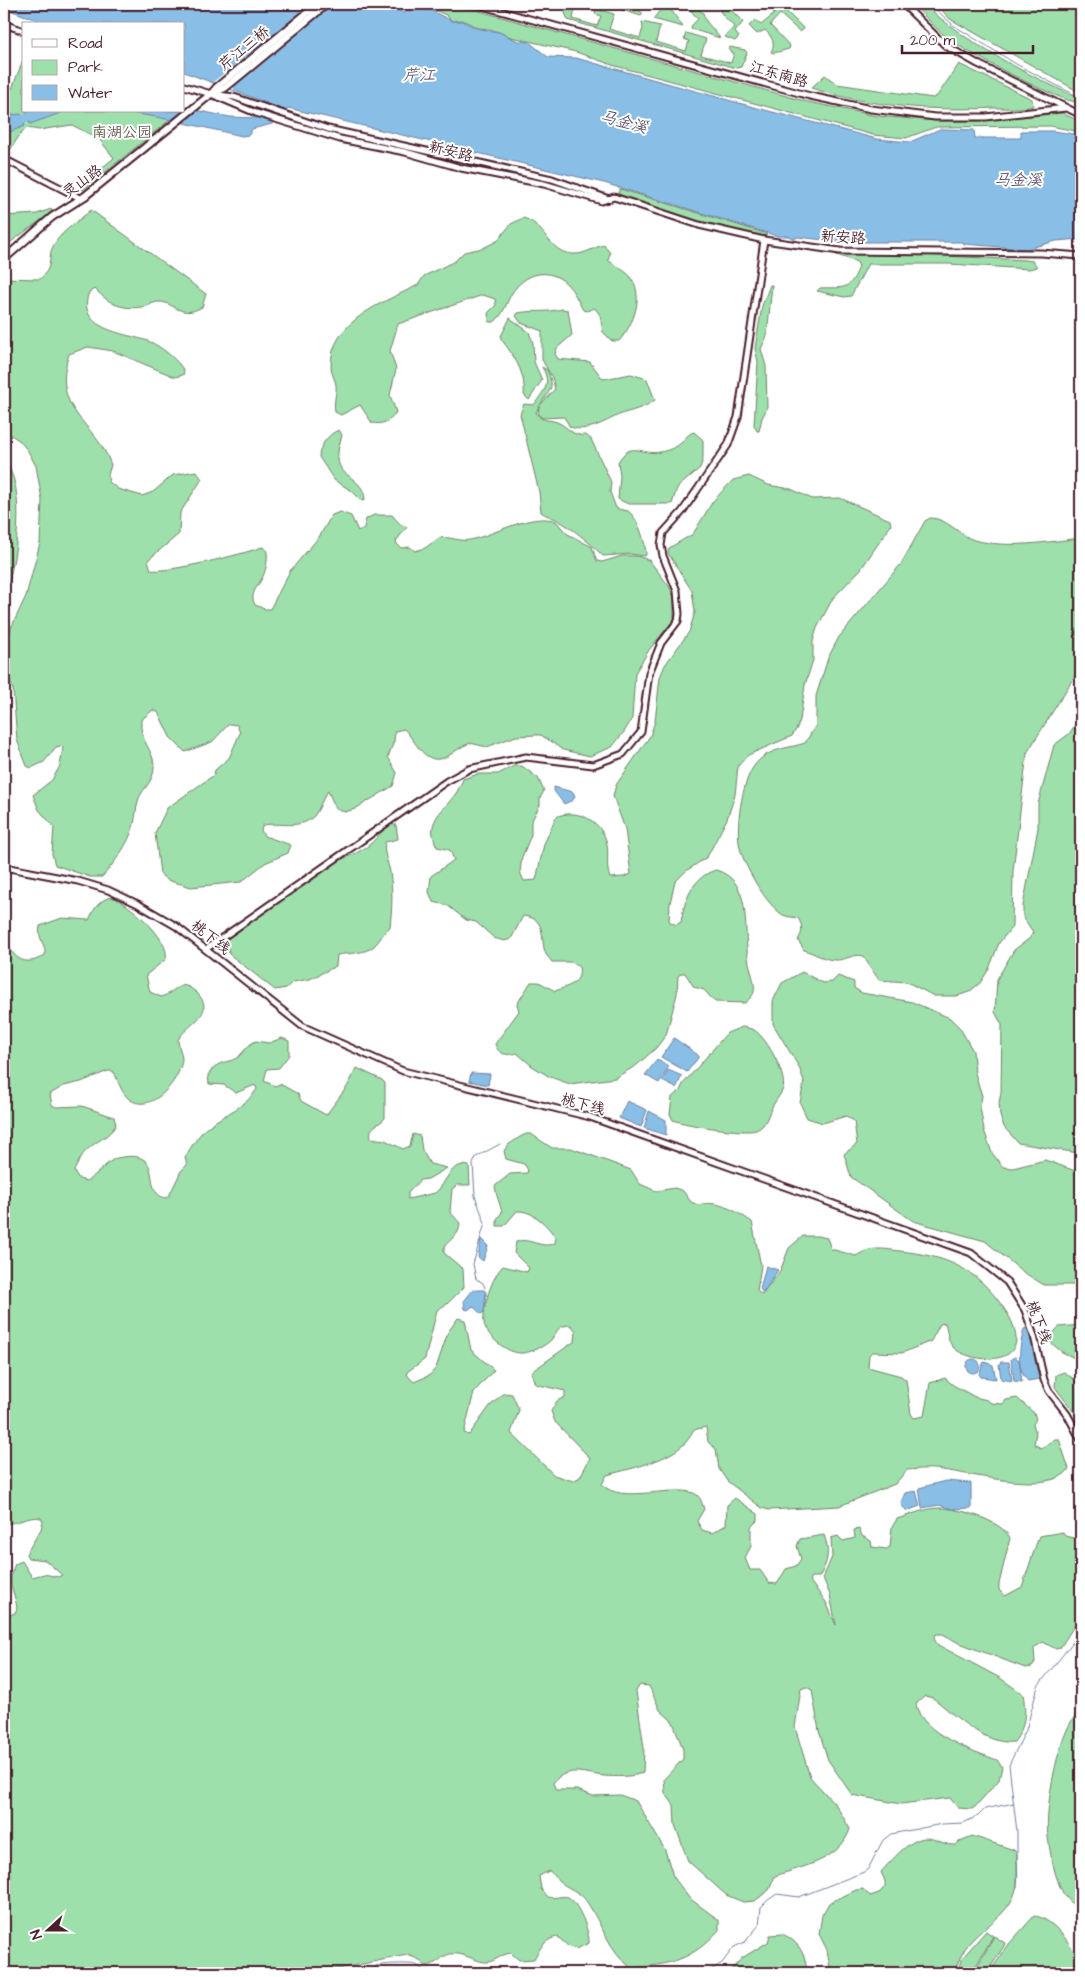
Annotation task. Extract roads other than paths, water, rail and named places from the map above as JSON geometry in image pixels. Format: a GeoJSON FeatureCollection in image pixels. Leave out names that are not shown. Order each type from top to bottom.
{"type":"FeatureCollection","features":[{"type":"Feature","properties":{"kind":"highway","name":"芹江三桥"},"geometry":{"type":"LineString","coordinates":[[211,94],[222,87],[318,4]]}},
{"type":"Feature","properties":{"kind":"highway"},"geometry":{"type":"LineString","coordinates":[[222,87],[327,4]]}},
{"type":"Feature","properties":{"kind":"highway","name":"灵山路"},"geometry":{"type":"LineString","coordinates":[[4,259],[52,217],[80,198],[211,94]]}},
{"type":"Feature","properties":{"kind":"main road","name":"江东南路"},"geometry":{"type":"LineString","coordinates":[[475,4],[810,96],[871,109],[935,117],[986,117],[1066,108]]}},
{"type":"Feature","properties":{"kind":"main road"},"geometry":{"type":"LineString","coordinates":[[903,4],[946,46],[1081,115]]}},
{"type":"Feature","properties":{"kind":"main road"},"geometry":{"type":"LineString","coordinates":[[4,24],[22,30]]}},
{"type":"Feature","properties":{"kind":"main road"},"geometry":{"type":"LineString","coordinates":[[185,86],[211,94]]}},
{"type":"Feature","properties":{"kind":"main road","name":"新安路"},"geometry":{"type":"LineString","coordinates":[[211,94],[234,97],[290,118],[328,129],[552,180],[610,199]]}},
{"type":"Feature","properties":{"kind":"main road","name":"新安路"},"geometry":{"type":"LineString","coordinates":[[211,94],[256,113],[340,139],[405,152],[461,168],[544,184],[602,201],[614,197],[699,225],[764,240],[840,251],[1041,253],[1081,256]]}},
{"type":"Feature","properties":{"kind":"main road"},"geometry":{"type":"LineString","coordinates":[[4,159],[80,198]]}},
{"type":"Feature","properties":{"kind":"main road"},"geometry":{"type":"LineString","coordinates":[[206,949],[447,781],[469,769],[526,757],[593,764],[623,754],[641,732],[649,673],[661,643],[678,621],[679,614],[677,591],[662,556],[661,544],[664,533],[682,512],[728,445],[738,417],[764,240]]}},
{"type":"Feature","properties":{"kind":"main road","name":"桃下线"},"geometry":{"type":"LineString","coordinates":[[4,868],[53,875],[108,890],[176,926],[302,1026],[403,1071],[590,1117],[971,1253],[1007,1282],[1025,1310],[1049,1392],[1067,1414],[1081,1440]]}},
{"type":"Feature","properties":{"kind":"water","name":"芹江"},"geometry":{"type":"Polygon","coordinates":[[[4,4],[377,4],[405,13],[410,9],[430,10],[452,21],[462,21],[476,28],[499,32],[518,41],[529,42],[548,57],[576,58],[877,139],[910,142],[940,129],[974,130],[975,138],[1021,138],[1021,131],[1053,131],[1081,135],[1081,239],[1056,241],[1027,249],[964,244],[963,242],[841,242],[798,237],[794,239],[788,236],[777,236],[604,183],[288,108],[272,124],[252,129],[249,135],[242,136],[126,112],[185,112],[185,108],[230,117],[258,118],[263,116],[267,103],[185,72],[185,22],[42,22],[4,8],[4,4]]]}},
{"type":"Feature","properties":{"kind":"water"},"geometry":{"type":"Polygon","coordinates":[[[26,112],[63,112],[30,124],[26,112]]]}},
{"type":"Feature","properties":{"kind":"water"},"geometry":{"type":"Polygon","coordinates":[[[21,114],[25,126],[4,134],[4,116],[21,114]]]}},
{"type":"Feature","properties":{"kind":"water"},"geometry":{"type":"Polygon","coordinates":[[[554,787],[573,792],[575,796],[573,800],[564,804],[554,791],[554,787]]]}},
{"type":"Feature","properties":{"kind":"water"},"geometry":{"type":"Polygon","coordinates":[[[674,1038],[698,1055],[698,1058],[687,1072],[661,1057],[674,1038]]]}},
{"type":"Feature","properties":{"kind":"water"},"geometry":{"type":"Polygon","coordinates":[[[657,1060],[669,1066],[659,1083],[645,1075],[657,1060]]]}},
{"type":"Feature","properties":{"kind":"water"},"geometry":{"type":"Polygon","coordinates":[[[668,1070],[682,1076],[676,1088],[662,1081],[668,1070]]]}},
{"type":"Feature","properties":{"kind":"water"},"geometry":{"type":"Polygon","coordinates":[[[471,1073],[490,1074],[488,1085],[469,1081],[471,1073]]]}},
{"type":"Feature","properties":{"kind":"water"},"geometry":{"type":"Polygon","coordinates":[[[627,1101],[647,1110],[641,1127],[619,1118],[627,1101]]]}},
{"type":"Feature","properties":{"kind":"water"},"geometry":{"type":"Polygon","coordinates":[[[649,1111],[666,1120],[666,1135],[644,1128],[649,1111]]]}},
{"type":"Feature","properties":{"kind":"water"},"geometry":{"type":"Polygon","coordinates":[[[481,1239],[488,1246],[483,1261],[478,1257],[481,1239]]]}},
{"type":"Feature","properties":{"kind":"water"},"geometry":{"type":"Polygon","coordinates":[[[766,1266],[778,1270],[763,1293],[760,1289],[766,1266]]]}},
{"type":"Feature","properties":{"kind":"water"},"geometry":{"type":"Polygon","coordinates":[[[473,1290],[484,1290],[486,1292],[484,1312],[481,1314],[473,1306],[468,1310],[465,1309],[464,1301],[473,1290]]]}},
{"type":"Feature","properties":{"kind":"water"},"geometry":{"type":"Polygon","coordinates":[[[1027,1328],[1039,1379],[1028,1381],[1021,1370],[1020,1363],[1021,1342],[1024,1329],[1027,1328]]]}},
{"type":"Feature","properties":{"kind":"water"},"geometry":{"type":"Polygon","coordinates":[[[1015,1357],[1019,1360],[1022,1382],[1014,1381],[1011,1359],[1015,1357]]]}},
{"type":"Feature","properties":{"kind":"water"},"geometry":{"type":"Polygon","coordinates":[[[973,1359],[978,1361],[980,1366],[978,1371],[973,1373],[968,1371],[966,1366],[968,1361],[973,1359]]]}},
{"type":"Feature","properties":{"kind":"water"},"geometry":{"type":"Polygon","coordinates":[[[984,1362],[993,1365],[996,1379],[981,1377],[979,1374],[984,1362]]]}},
{"type":"Feature","properties":{"kind":"water"},"geometry":{"type":"Polygon","coordinates":[[[1001,1362],[1009,1362],[1012,1381],[1001,1379],[999,1364],[1001,1362]]]}},
{"type":"Feature","properties":{"kind":"water"},"geometry":{"type":"Polygon","coordinates":[[[945,1481],[971,1483],[971,1508],[952,1509],[939,1505],[922,1508],[919,1488],[945,1481]]]}},
{"type":"Feature","properties":{"kind":"water"},"geometry":{"type":"Polygon","coordinates":[[[916,1491],[920,1506],[907,1511],[901,1502],[905,1493],[916,1491]]]}},
{"type":"Feature","properties":{"kind":"waterway"},"geometry":{"type":"LineString","coordinates":[[930,4],[953,25],[1016,64],[1075,95],[1079,103]]}},
{"type":"Feature","properties":{"kind":"waterway"},"geometry":{"type":"LineString","coordinates":[[23,119],[41,112]]}},
{"type":"Feature","properties":{"kind":"waterway"},"geometry":{"type":"LineString","coordinates":[[485,1288],[483,1283],[476,1279],[473,1264],[485,1223],[475,1196],[473,1164],[476,1157],[500,1144]]}},
{"type":"Feature","properties":{"kind":"waterway"},"geometry":{"type":"LineString","coordinates":[[1017,1887],[1017,1832],[1009,1765],[1026,1730],[1038,1686],[1081,1632]]}},
{"type":"Feature","properties":{"kind":"waterway"},"geometry":{"type":"LineString","coordinates":[[706,1973],[722,1963],[734,1947],[745,1942],[759,1925],[761,1907],[777,1894],[799,1897],[864,1872],[868,1869],[883,1840],[891,1834],[942,1824],[963,1823],[978,1816],[985,1809],[1014,1803]]}},
{"type":"Feature","properties":{"kind":"waterway"},"geometry":{"type":"LineString","coordinates":[[374,1973],[376,1966],[403,1964],[413,1964],[426,1971],[450,1969],[465,1973]]}},
{"type":"Feature","properties":{"kind":"waterway"},"geometry":{"type":"LineString","coordinates":[[608,1973],[627,1967],[662,1973]]}},
{"type":"Feature","properties":{"kind":"waterway"},"geometry":{"type":"LineString","coordinates":[[555,1973],[569,1973]]}},
{"type":"Feature","properties":{"kind":"water label","name":"马金溪"},"geometry":{"type":"Point","coordinates":[624,121]}},
{"type":"Feature","properties":{"kind":"water label","name":"马金溪"},"geometry":{"type":"Point","coordinates":[1018,179]}},
{"type":"Feature","properties":{"kind":"park label","name":"南湖公园"},"geometry":{"type":"Point","coordinates":[122,132]}}]}
